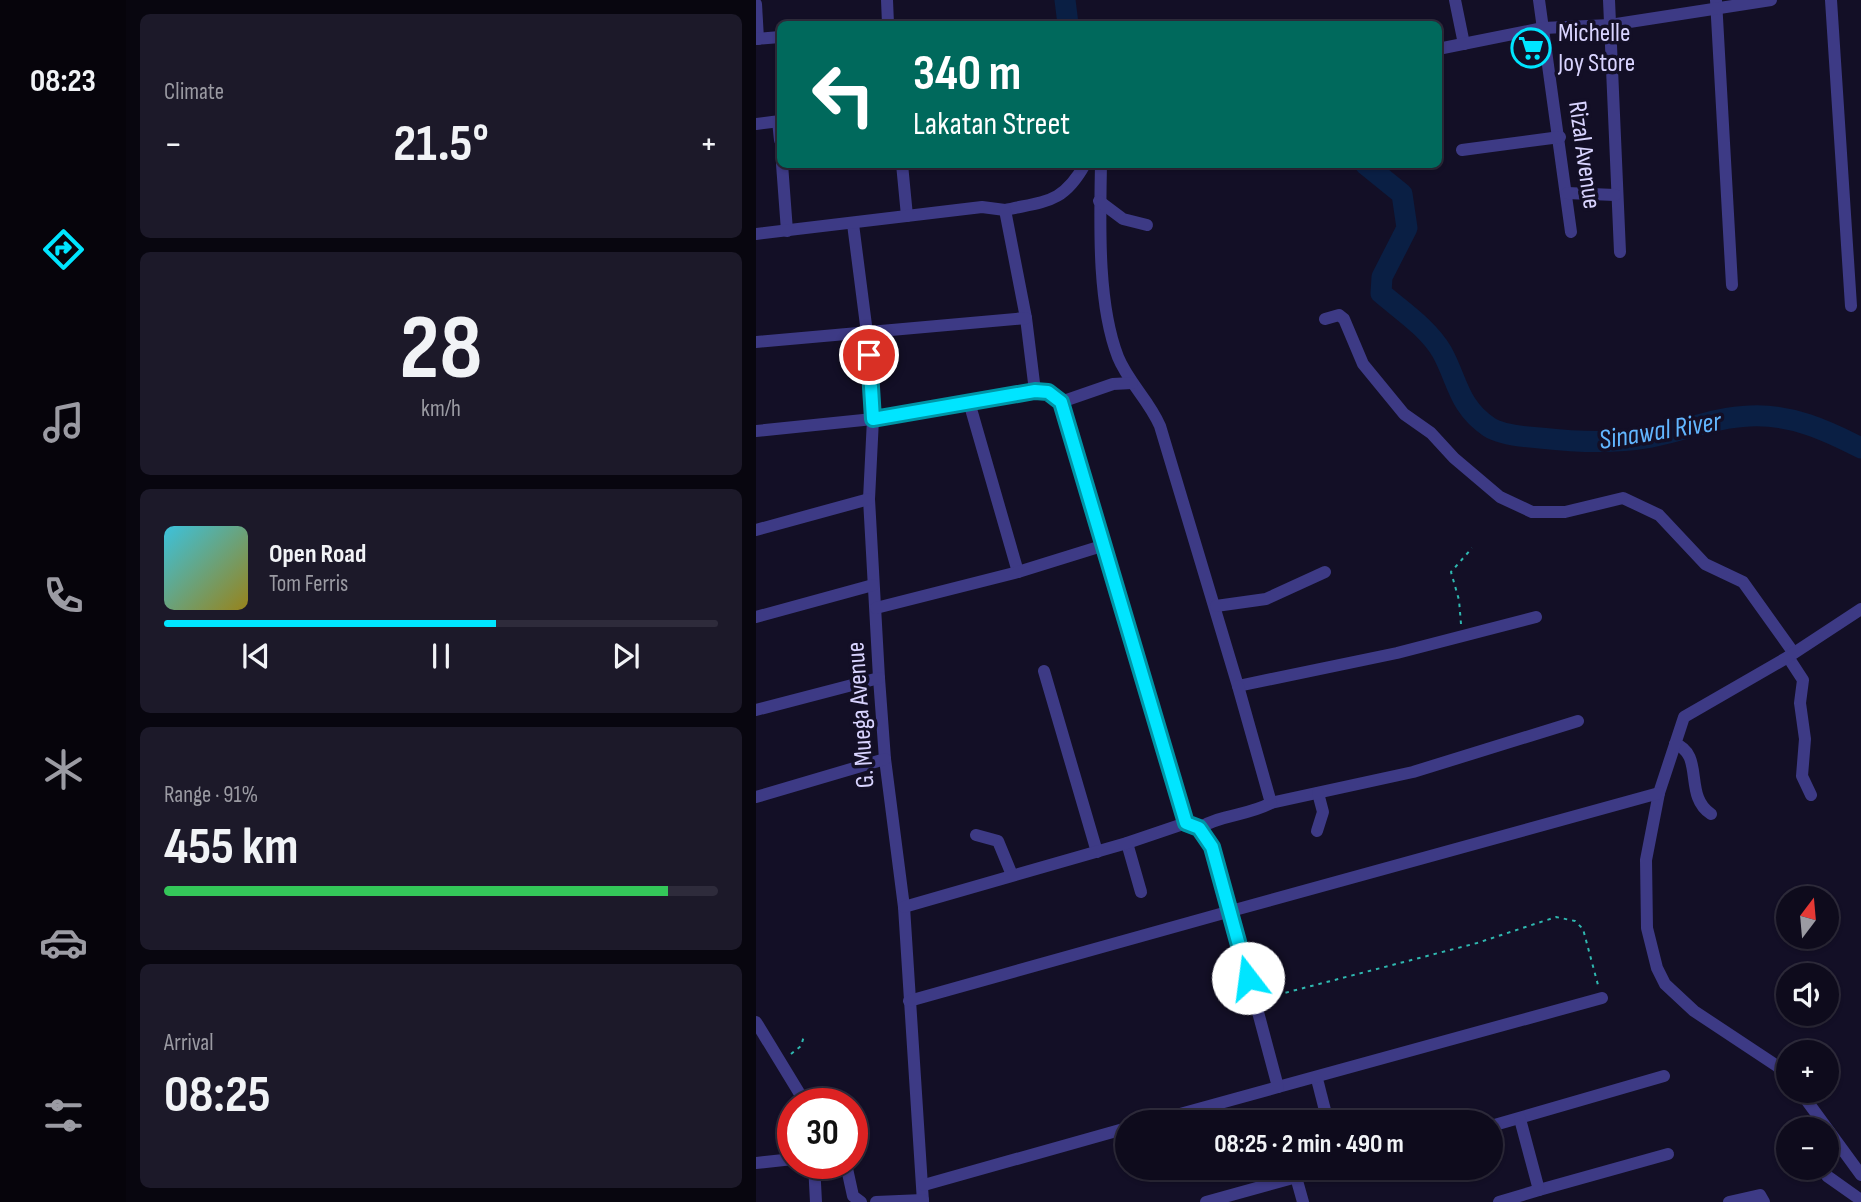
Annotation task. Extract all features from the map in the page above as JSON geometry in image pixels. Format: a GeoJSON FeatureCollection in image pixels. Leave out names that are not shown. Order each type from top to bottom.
{"type":"FeatureCollection","features":[{"type":"Feature","properties":{"kind":"street"},"geometry":{"type":"LineString","coordinates":[[887,0],[888,21]]}},
{"type":"Feature","properties":{"kind":"street"},"geometry":{"type":"LineString","coordinates":[[1455,0],[1464,44]]}},
{"type":"Feature","properties":{"kind":"street","name":"Rizal Avenue"},"geometry":{"type":"LineString","coordinates":[[1539,0],[1571,232]]}},
{"type":"Feature","properties":{"kind":"street"},"geometry":{"type":"LineString","coordinates":[[1609,0],[1615,195],[1620,252]]}},
{"type":"Feature","properties":{"kind":"street"},"geometry":{"type":"LineString","coordinates":[[1442,48],[1543,28],[1610,25],[1716,3],[1771,0]]}},
{"type":"Feature","properties":{"kind":"street"},"geometry":{"type":"LineString","coordinates":[[1831,0],[1851,306]]}},
{"type":"Feature","properties":{"kind":"street"},"geometry":{"type":"LineString","coordinates":[[1716,3],[1732,285]]}},
{"type":"Feature","properties":{"kind":"street"},"geometry":{"type":"LineString","coordinates":[[756,4],[757,39],[777,37]]}},
{"type":"Feature","properties":{"kind":"street"},"geometry":{"type":"LineString","coordinates":[[756,124],[777,121]]}},
{"type":"Feature","properties":{"kind":"street"},"geometry":{"type":"LineString","coordinates":[[1462,150],[1560,137]]}},
{"type":"Feature","properties":{"kind":"street"},"geometry":{"type":"LineString","coordinates":[[782,168],[787,231]]}},
{"type":"Feature","properties":{"kind":"street"},"geometry":{"type":"LineString","coordinates":[[902,168],[907,216]]}},
{"type":"Feature","properties":{"kind":"street"},"geometry":{"type":"LineString","coordinates":[[756,234],[982,207],[1005,210],[1055,199],[1067,192],[1082,168]]}},
{"type":"Feature","properties":{"kind":"street"},"geometry":{"type":"LineString","coordinates":[[1101,168],[1099,201],[1109,320],[1118,355],[1132,383],[1148,401],[1160,426],[1216,606],[1271,803]]}},
{"type":"Feature","properties":{"kind":"street"},"geometry":{"type":"LineString","coordinates":[[1567,193],[1615,195]]}},
{"type":"Feature","properties":{"kind":"street"},"geometry":{"type":"LineString","coordinates":[[1099,201],[1123,219],[1147,225]]}},
{"type":"Feature","properties":{"kind":"street"},"geometry":{"type":"LineString","coordinates":[[1005,210],[1026,318],[1035,391]]}},
{"type":"Feature","properties":{"kind":"street","name":"G. Muega Avenue"},"geometry":{"type":"LineString","coordinates":[[853,224],[867,333],[873,419],[869,499],[879,678],[885,759],[904,907],[923,1201]]}},
{"type":"Feature","properties":{"kind":"street"},"geometry":{"type":"LineString","coordinates":[[1325,319],[1339,315],[1344,319],[1363,364],[1404,414],[1431,433],[1454,458],[1500,498],[1532,512],[1565,512],[1618,498],[1659,515],[1705,565],[1733,575],[1743,582],[1791,655],[1803,680],[1800,703],[1805,739],[1802,776],[1811,795]]}},
{"type":"Feature","properties":{"kind":"street"},"geometry":{"type":"LineString","coordinates":[[756,342],[1026,318]]}},
{"type":"Feature","properties":{"kind":"street"},"geometry":{"type":"LineString","coordinates":[[1061,402],[1113,383],[1132,383]]}},
{"type":"Feature","properties":{"kind":"street"},"geometry":{"type":"LineString","coordinates":[[756,431],[873,419],[1035,391],[1048,392],[1061,402],[1186,823]]}},
{"type":"Feature","properties":{"kind":"street"},"geometry":{"type":"LineString","coordinates":[[969,402],[1018,572]]}},
{"type":"Feature","properties":{"kind":"street"},"geometry":{"type":"LineString","coordinates":[[756,530],[869,499]]}},
{"type":"Feature","properties":{"kind":"street"},"geometry":{"type":"LineString","coordinates":[[876,608],[1018,572],[1105,545]]}},
{"type":"Feature","properties":{"kind":"street"},"geometry":{"type":"LineString","coordinates":[[1216,606],[1266,599],[1325,572]]}},
{"type":"Feature","properties":{"kind":"street"},"geometry":{"type":"LineString","coordinates":[[756,617],[873,585]]}},
{"type":"Feature","properties":{"kind":"street"},"geometry":{"type":"LineString","coordinates":[[1776,1065],[1694,1011],[1665,984],[1657,968],[1647,928],[1645,878],[1659,793],[1684,717],[1791,655],[1861,609]]}},
{"type":"Feature","properties":{"kind":"street"},"geometry":{"type":"LineString","coordinates":[[1238,686],[1280,680],[1536,617]]}},
{"type":"Feature","properties":{"kind":"street"},"geometry":{"type":"LineString","coordinates":[[1044,671],[1097,852]]}},
{"type":"Feature","properties":{"kind":"street"},"geometry":{"type":"LineString","coordinates":[[756,710],[879,678]]}},
{"type":"Feature","properties":{"kind":"street"},"geometry":{"type":"LineString","coordinates":[[1199,828],[1217,817],[1246,814],[1271,803],[1413,772],[1578,720]]}},
{"type":"Feature","properties":{"kind":"street"},"geometry":{"type":"LineString","coordinates":[[1675,744],[1686,751],[1693,767],[1694,792],[1699,805],[1711,814]]}},
{"type":"Feature","properties":{"kind":"street"},"geometry":{"type":"LineString","coordinates":[[756,797],[885,759]]}},
{"type":"Feature","properties":{"kind":"street"},"geometry":{"type":"LineString","coordinates":[[1318,793],[1323,812],[1318,831]]}},
{"type":"Feature","properties":{"kind":"street"},"geometry":{"type":"LineString","coordinates":[[909,1001],[1659,793]]}},
{"type":"Feature","properties":{"kind":"street"},"geometry":{"type":"LineString","coordinates":[[904,907],[1127,844],[1186,823],[1199,828],[1212,847],[1278,1087]]}},
{"type":"Feature","properties":{"kind":"street"},"geometry":{"type":"LineString","coordinates":[[976,835],[998,841],[1012,875]]}},
{"type":"Feature","properties":{"kind":"street"},"geometry":{"type":"LineString","coordinates":[[1127,844],[1141,892]]}},
{"type":"Feature","properties":{"kind":"street"},"geometry":{"type":"LineString","coordinates":[[1195,1110],[1317,1079],[1602,998]]}},
{"type":"Feature","properties":{"kind":"street"},"geometry":{"type":"LineString","coordinates":[[756,1022],[796,1088]]}},
{"type":"Feature","properties":{"kind":"street"},"geometry":{"type":"LineString","coordinates":[[1503,1123],[1664,1076]]}},
{"type":"Feature","properties":{"kind":"street"},"geometry":{"type":"LineString","coordinates":[[1317,1079],[1325,1110]]}},
{"type":"Feature","properties":{"kind":"street"},"geometry":{"type":"LineString","coordinates":[[1808,1103],[1861,1175]]}},
{"type":"Feature","properties":{"kind":"street"},"geometry":{"type":"LineString","coordinates":[[1520,1119],[1539,1191]]}},
{"type":"Feature","properties":{"kind":"street"},"geometry":{"type":"LineString","coordinates":[[924,1185],[1115,1131]]}},
{"type":"Feature","properties":{"kind":"street"},"geometry":{"type":"LineString","coordinates":[[1499,1202],[1668,1154]]}},
{"type":"Feature","properties":{"kind":"street"},"geometry":{"type":"LineString","coordinates":[[756,1163],[777,1161]]}},
{"type":"Feature","properties":{"kind":"street"},"geometry":{"type":"LineString","coordinates":[[815,1179],[817,1202]]}},
{"type":"Feature","properties":{"kind":"street"},"geometry":{"type":"LineString","coordinates":[[849,1179],[853,1196],[861,1202]]}},
{"type":"Feature","properties":{"kind":"street"},"geometry":{"type":"LineString","coordinates":[[1206,1202],[1285,1180]]}},
{"type":"Feature","properties":{"kind":"street"},"geometry":{"type":"LineString","coordinates":[[1297,1180],[1303,1202]]}},
{"type":"Feature","properties":{"kind":"street"},"geometry":{"type":"LineString","coordinates":[[1833,1180],[1861,1200]]}},
{"type":"Feature","properties":{"kind":"street"},"geometry":{"type":"LineString","coordinates":[[1729,1202],[1754,1195],[1760,1195],[1764,1202]]}},
{"type":"Feature","properties":{"kind":"street"},"geometry":{"type":"LineString","coordinates":[[876,1202],[923,1201]]}},
{"type":"Feature","properties":{"kind":"path"},"geometry":{"type":"LineString","coordinates":[[1463,636],[1459,600],[1450,576],[1453,566],[1468,556],[1472,548]]}},
{"type":"Feature","properties":{"kind":"path"},"geometry":{"type":"LineString","coordinates":[[1254,1001],[1477,943],[1556,917],[1575,921],[1583,929],[1602,998]]}},
{"type":"Feature","properties":{"kind":"path"},"geometry":{"type":"LineString","coordinates":[[781,1063],[801,1046],[804,1036]]}},
{"type":"Feature","properties":{"kind":"waterway","name":"Sinawal River"},"geometry":{"type":"LineString","coordinates":[[1065,0],[1068,21]]}},
{"type":"Feature","properties":{"kind":"waterway","name":"Sinawal River"},"geometry":{"type":"LineString","coordinates":[[1370,168],[1402,194],[1407,228],[1382,277],[1381,293],[1430,335],[1442,352],[1465,402],[1489,427],[1520,436],[1607,442],[1646,438],[1724,419],[1765,416],[1808,424],[1861,448]]}},
{"type":"Feature","properties":{"kind":"place","name":"Michelle Joy Store"},"geometry":{"type":"Point","coordinates":[1531,48]}},
{"type":"Feature","properties":{"kind":"route"},"geometry":{"type":"LineString","coordinates":[[869,355],[873,419],[1035,391],[1048,392],[1061,402],[1186,823],[1199,828],[1212,847],[1248,978]]}}]}
